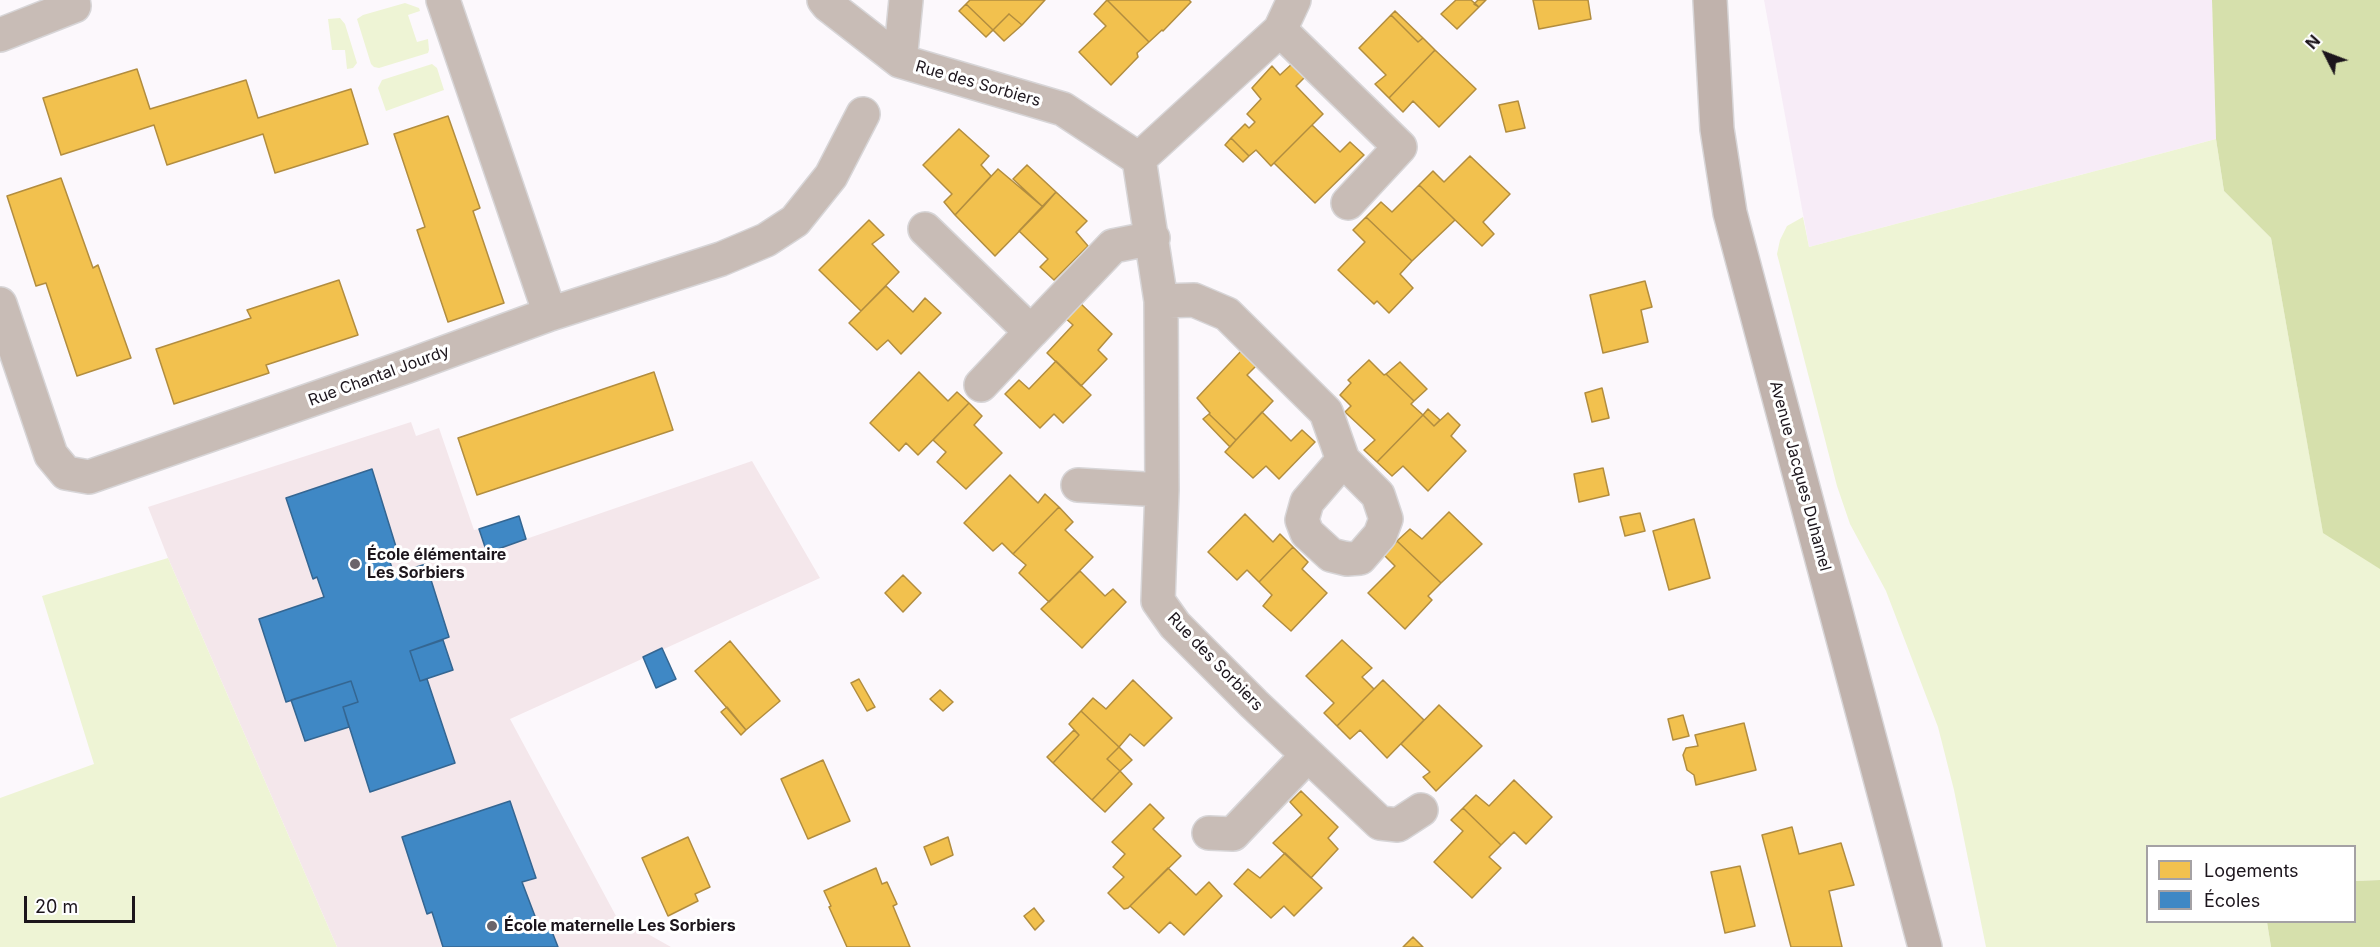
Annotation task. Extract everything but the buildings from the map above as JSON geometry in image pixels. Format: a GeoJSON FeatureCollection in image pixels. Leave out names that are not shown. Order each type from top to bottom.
{"type":"FeatureCollection","features":[{"type":"Feature","properties":{"kind":"main road","name":"Avenue Jacques Duhamel"},"geometry":{"type":"LineString","coordinates":[[1710,0],[1717,129],[1730,213],[1925,947]]}},
{"type":"Feature","properties":{"kind":"street"},"geometry":{"type":"LineString","coordinates":[[0,35],[74,6],[73,0]]}},
{"type":"Feature","properties":{"kind":"street"},"geometry":{"type":"LineString","coordinates":[[443,0],[550,314]]}},
{"type":"Feature","properties":{"kind":"street","name":"Rue des Sorbiers"},"geometry":{"type":"LineString","coordinates":[[824,0],[900,61],[1063,109],[1139,159],[1161,301],[1162,490],[1158,601],[1175,625],[1380,823],[1398,825],[1421,810]]}},
{"type":"Feature","properties":{"kind":"street"},"geometry":{"type":"LineString","coordinates":[[900,61],[906,0]]}},
{"type":"Feature","properties":{"kind":"street"},"geometry":{"type":"LineString","coordinates":[[1139,159],[1281,30],[1293,0]]}},
{"type":"Feature","properties":{"kind":"street"},"geometry":{"type":"LineString","coordinates":[[1281,30],[1401,147],[1348,203]]}},
{"type":"Feature","properties":{"kind":"street","name":"Rue Chantal Jourdy"},"geometry":{"type":"LineString","coordinates":[[0,304],[51,455],[66,473],[89,477],[550,314],[721,259],[776,234],[795,221],[831,176],[863,114]]}},
{"type":"Feature","properties":{"kind":"street"},"geometry":{"type":"LineString","coordinates":[[925,229],[1030,332]]}},
{"type":"Feature","properties":{"kind":"street"},"geometry":{"type":"LineString","coordinates":[[981,385],[1113,246],[1153,238]]}},
{"type":"Feature","properties":{"kind":"street"},"geometry":{"type":"LineString","coordinates":[[1161,301],[1194,300],[1227,314],[1326,412],[1343,460]]}},
{"type":"Feature","properties":{"kind":"street"},"geometry":{"type":"LineString","coordinates":[[1078,485],[1162,490]]}},
{"type":"Feature","properties":{"kind":"street"},"geometry":{"type":"LineString","coordinates":[[1209,833],[1233,834],[1308,755]]}},
{"type":"Feature","properties":{"kind":"shaded area"},"geometry":{"type":"Polygon","coordinates":[[[1764,0],[2212,0],[2216,139],[1809,247],[1764,0]]]}},
{"type":"Feature","properties":{"kind":"shaded area"},"geometry":{"type":"Polygon","coordinates":[[[411,422],[416,436],[439,428],[474,530],[479,529],[526,539],[752,461],[820,578],[510,719],[616,916],[671,947],[337,947],[148,507],[411,422]]]}},
{"type":"Feature","properties":{"kind":"green space"},"geometry":{"type":"Polygon","coordinates":[[[2212,0],[2380,0],[2380,569],[2323,533],[2271,238],[2224,191],[2216,139],[2212,0]]]}},
{"type":"Feature","properties":{"kind":"green space"},"geometry":{"type":"Polygon","coordinates":[[[405,3],[419,8],[420,11],[408,15],[417,42],[428,39],[428,53],[379,68],[374,67],[371,64],[357,19],[363,15],[405,3]]]}},
{"type":"Feature","properties":{"kind":"green space"},"geometry":{"type":"Polygon","coordinates":[[[340,18],[345,24],[357,63],[353,68],[347,69],[345,50],[332,50],[328,19],[340,18]]]}},
{"type":"Feature","properties":{"kind":"green space"},"geometry":{"type":"Polygon","coordinates":[[[432,64],[437,68],[444,90],[386,111],[378,88],[382,80],[432,64]]]}},
{"type":"Feature","properties":{"kind":"green space"},"geometry":{"type":"Polygon","coordinates":[[[2216,139],[2224,191],[2271,238],[2323,532],[2380,567],[2380,880],[2356,881],[2356,845],[2146,845],[2146,923],[2267,923],[2271,947],[1986,947],[1954,790],[1938,727],[1886,591],[1850,524],[1837,486],[1777,254],[1780,240],[1787,226],[1803,217],[1809,247],[2216,139]]]}},
{"type":"Feature","properties":{"kind":"green space"},"geometry":{"type":"Polygon","coordinates":[[[168,558],[337,947],[0,947],[0,798],[94,764],[42,596],[168,558]]]}},
{"type":"Feature","properties":{"kind":"green space"},"geometry":{"type":"Polygon","coordinates":[[[2380,880],[2380,947],[2271,947],[2267,923],[2356,923],[2356,881],[2380,880]]]}},
{"type":"Feature","properties":{"kind":"place","name":"École élémentaire Les Sorbiers"},"geometry":{"type":"Point","coordinates":[355,564]}},
{"type":"Feature","properties":{"kind":"place","name":"École maternelle Les Sorbiers"},"geometry":{"type":"Point","coordinates":[492,926]}}]}
